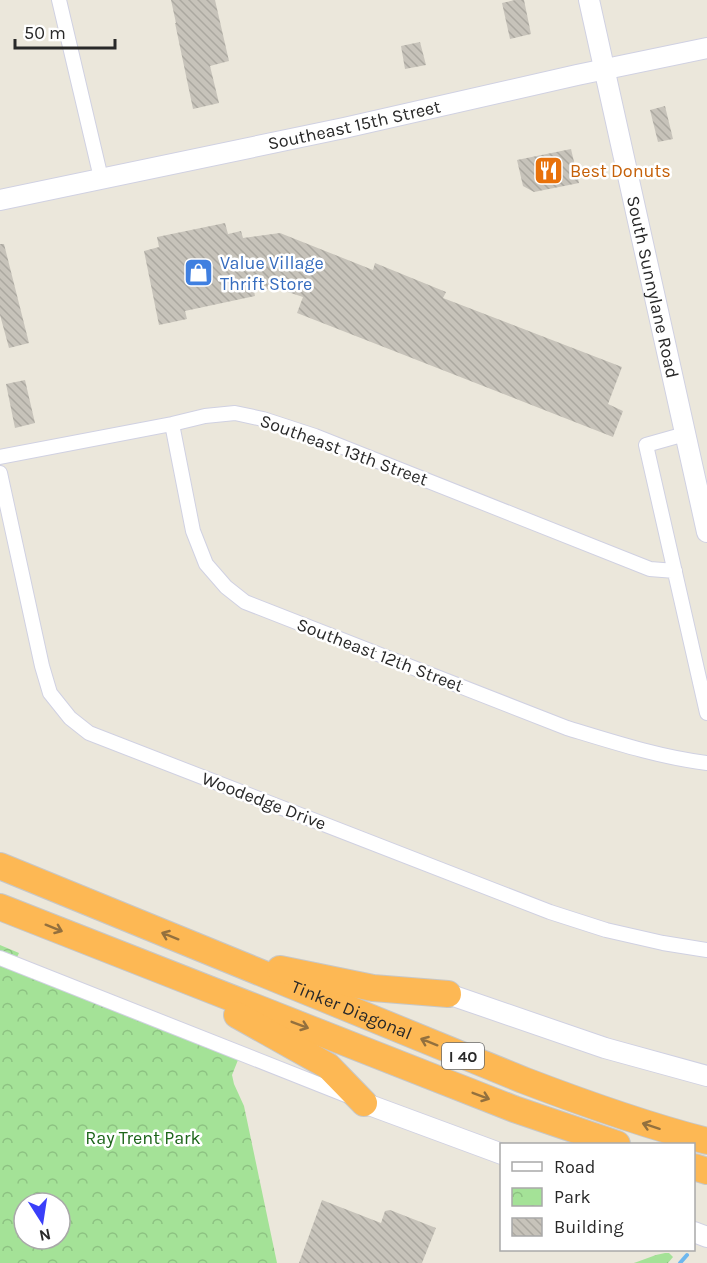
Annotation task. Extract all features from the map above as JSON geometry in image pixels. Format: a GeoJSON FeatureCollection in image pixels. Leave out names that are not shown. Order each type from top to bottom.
{"type":"FeatureCollection","features":[{"type":"Feature","properties":{"kind":"highway","name":"Tinker Diagonal"},"geometry":{"type":"LineString","coordinates":[[0,866],[589,1105],[663,1130],[707,1141]]}},
{"type":"Feature","properties":{"kind":"highway","name":"Tinker Diagonal"},"geometry":{"type":"LineString","coordinates":[[0,907],[514,1109],[613,1143]]}},
{"type":"Feature","properties":{"kind":"highway"},"geometry":{"type":"LineString","coordinates":[[224,958],[373,988],[448,994]]}},
{"type":"Feature","properties":{"kind":"highway"},"geometry":{"type":"LineString","coordinates":[[147,966],[322,1062],[364,1103]]}},
{"type":"Feature","properties":{"kind":"main road","name":"South Sunnylane Road"},"geometry":{"type":"LineString","coordinates":[[589,0],[707,532]]}},
{"type":"Feature","properties":{"kind":"main road","name":"Southeast 15th Street"},"geometry":{"type":"LineString","coordinates":[[0,200],[344,128],[707,48]]}},
{"type":"Feature","properties":{"kind":"main road"},"geometry":{"type":"LineString","coordinates":[[448,994],[605,1048],[707,1076]]}},
{"type":"Feature","properties":{"kind":"main road"},"geometry":{"type":"LineString","coordinates":[[364,1103],[500,1154]]}},
{"type":"Feature","properties":{"kind":"street"},"geometry":{"type":"LineString","coordinates":[[59,0],[101,178]]}},
{"type":"Feature","properties":{"kind":"street","name":"Southeast 13th Street"},"geometry":{"type":"LineString","coordinates":[[0,457],[205,416],[235,413],[263,418],[315,436],[650,569],[675,571]]}},
{"type":"Feature","properties":{"kind":"street","name":"Southeast 12th Street"},"geometry":{"type":"LineString","coordinates":[[172,424],[193,531],[206,564],[226,587],[245,602],[567,728],[642,750],[707,763]]}},
{"type":"Feature","properties":{"kind":"street"},"geometry":{"type":"LineString","coordinates":[[685,434],[646,445],[707,712]]}},
{"type":"Feature","properties":{"kind":"street","name":"Woodedge Drive"},"geometry":{"type":"LineString","coordinates":[[0,473],[42,666],[50,693],[70,718],[89,733],[550,912],[606,930],[707,950]]}},
{"type":"Feature","properties":{"kind":"street"},"geometry":{"type":"LineString","coordinates":[[0,957],[364,1103]]}},
{"type":"Feature","properties":{"kind":"green space","name":"Ray Trent Park"},"geometry":{"type":"Polygon","coordinates":[[[0,945],[19,953],[11,970],[238,1060],[232,1075],[244,1106],[277,1263],[0,1263],[0,945]]]}},
{"type":"Feature","properties":{"kind":"green space"},"geometry":{"type":"Polygon","coordinates":[[[665,1253],[673,1257],[668,1263],[634,1263],[656,1255],[665,1253]]]}},
{"type":"Feature","properties":{"kind":"building"},"geometry":{"type":"Polygon","coordinates":[[[171,0],[215,0],[229,61],[210,66],[219,103],[193,109],[171,0]]]}},
{"type":"Feature","properties":{"kind":"building"},"geometry":{"type":"Polygon","coordinates":[[[524,0],[531,34],[510,39],[502,3],[524,0]]]}},
{"type":"Feature","properties":{"kind":"building"},"geometry":{"type":"Polygon","coordinates":[[[420,42],[426,65],[405,69],[401,46],[420,42]]]}},
{"type":"Feature","properties":{"kind":"building"},"geometry":{"type":"Polygon","coordinates":[[[665,106],[673,139],[658,142],[650,110],[665,106]]]}},
{"type":"Feature","properties":{"kind":"building"},"geometry":{"type":"Polygon","coordinates":[[[571,149],[579,183],[534,192],[523,186],[517,160],[571,149]]]}},
{"type":"Feature","properties":{"kind":"building"},"geometry":{"type":"Polygon","coordinates":[[[225,223],[228,234],[241,231],[243,238],[280,233],[373,270],[375,263],[446,292],[443,298],[622,367],[608,404],[623,411],[613,437],[297,313],[303,297],[276,288],[254,291],[255,296],[185,311],[187,319],[159,325],[144,251],[159,247],[157,237],[225,223]]]}},
{"type":"Feature","properties":{"kind":"building"},"geometry":{"type":"Polygon","coordinates":[[[0,244],[4,244],[29,343],[9,348],[0,315],[0,244]]]}},
{"type":"Feature","properties":{"kind":"building"},"geometry":{"type":"Polygon","coordinates":[[[25,380],[35,423],[15,428],[6,384],[25,380]]]}},
{"type":"Feature","properties":{"kind":"building"},"geometry":{"type":"Polygon","coordinates":[[[322,1200],[381,1223],[385,1211],[390,1210],[436,1228],[422,1263],[299,1263],[322,1200]]]}},
{"type":"Feature","properties":{"kind":"waterway"},"geometry":{"type":"LineString","coordinates":[[680,1263],[687,1255]]}},
{"type":"Feature","properties":{"kind":"place","name":"Best Donuts"},"geometry":{"type":"Point","coordinates":[549,171]}},
{"type":"Feature","properties":{"kind":"place","name":"Value Village Thrift Store"},"geometry":{"type":"Point","coordinates":[199,273]}}]}
